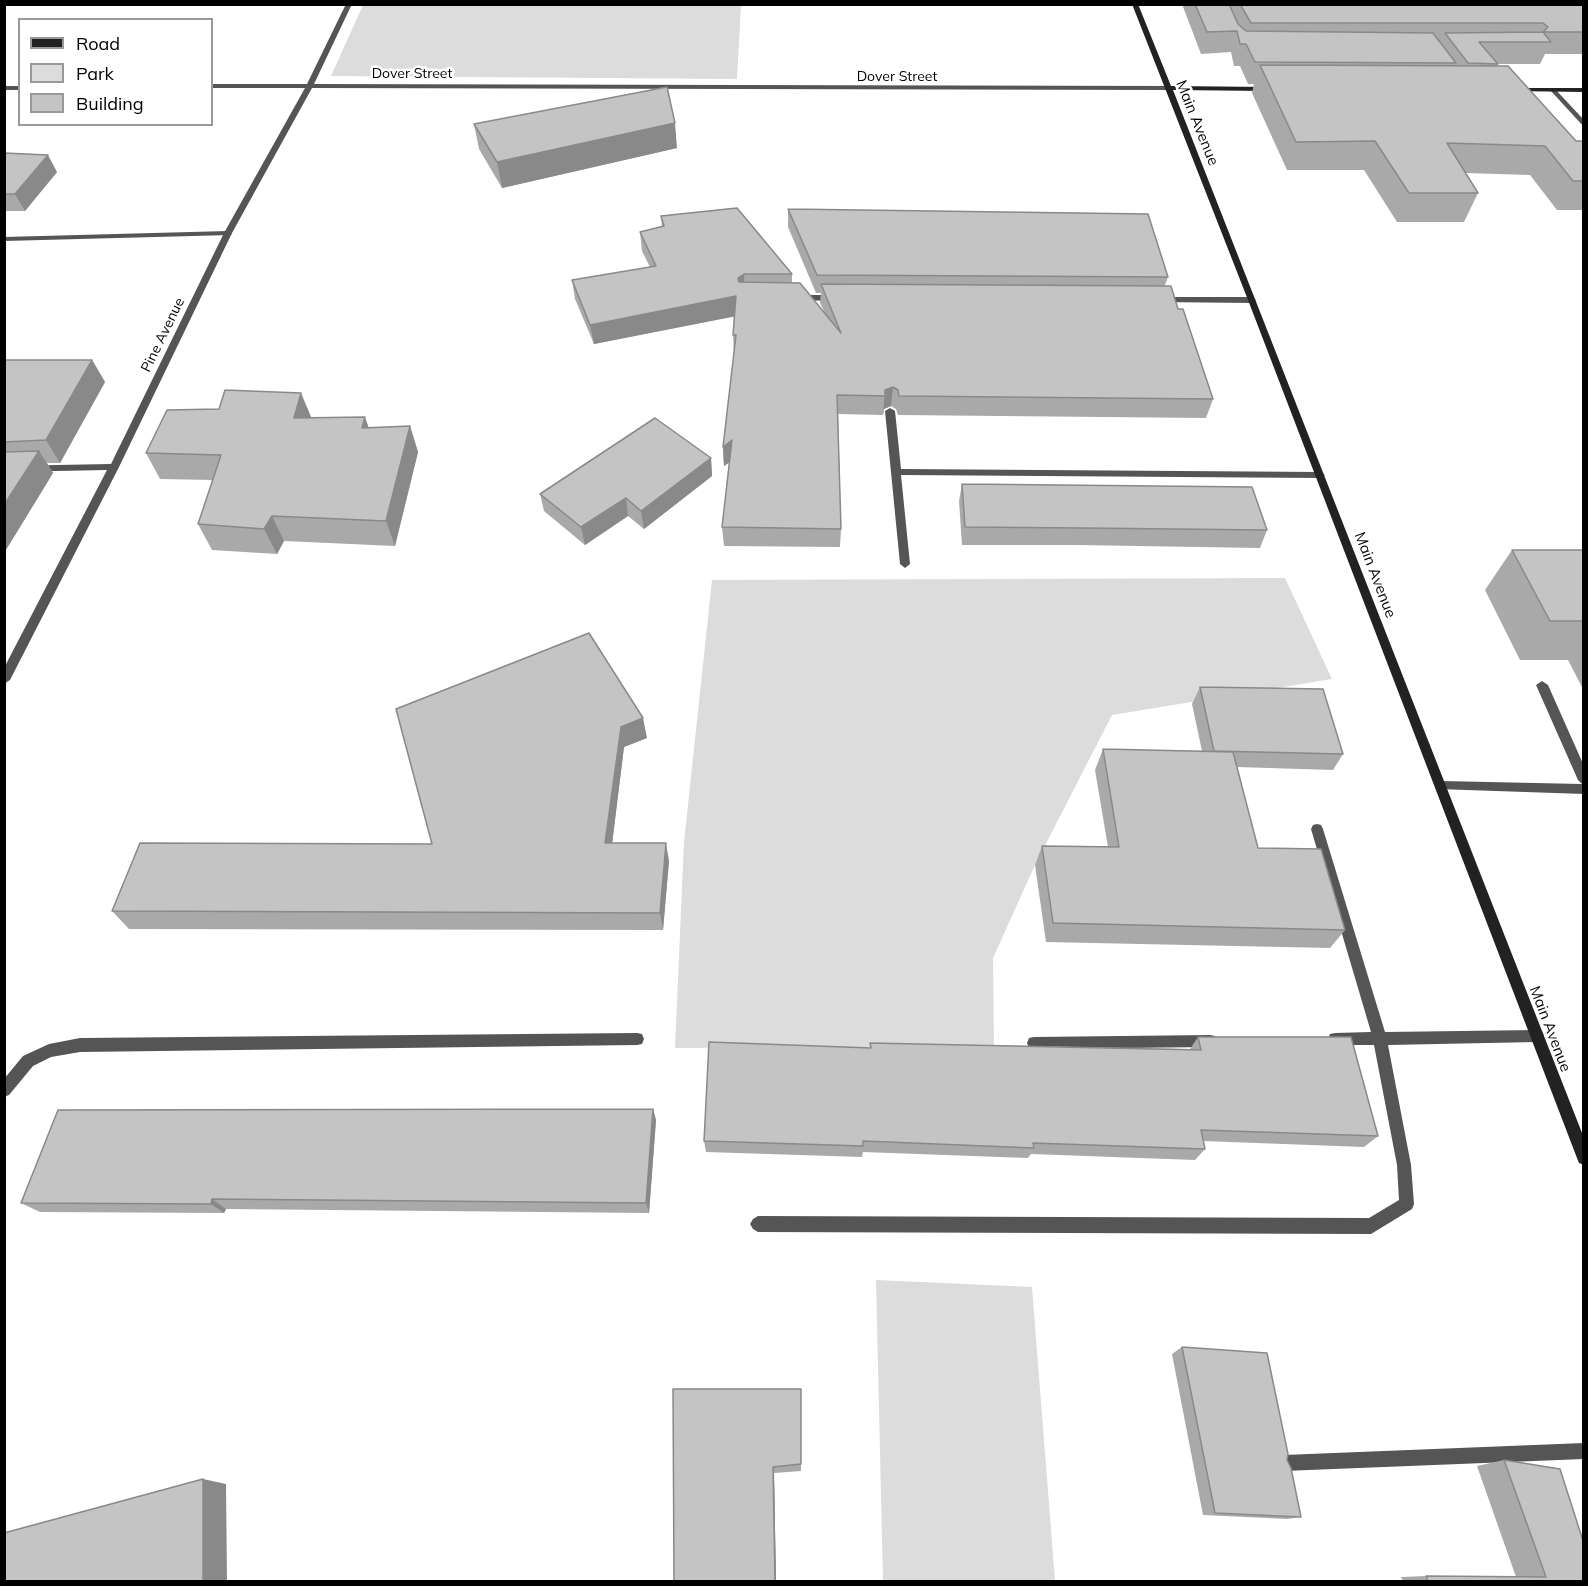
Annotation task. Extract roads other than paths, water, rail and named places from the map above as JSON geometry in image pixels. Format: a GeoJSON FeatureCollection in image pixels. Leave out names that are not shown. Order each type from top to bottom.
{"type":"FeatureCollection","features":[{"type":"Feature","properties":{"kind":"street","name":"Pine Avenue"},"geometry":{"type":"LineString","coordinates":[[4,680],[114,467],[228,233],[310,85],[349,4]]}},
{"type":"Feature","properties":{"kind":"street","name":"Main Avenue"},"geometry":{"type":"LineString","coordinates":[[1135,4],[1584,1158]]}},
{"type":"Feature","properties":{"kind":"street","name":"Dover Street"},"geometry":{"type":"LineString","coordinates":[[213,86],[1280,89]]}},
{"type":"Feature","properties":{"kind":"street"},"geometry":{"type":"LineString","coordinates":[[1499,90],[1584,90]]}},
{"type":"Feature","properties":{"kind":"street"},"geometry":{"type":"LineString","coordinates":[[1553,90],[1584,125]]}},
{"type":"Feature","properties":{"kind":"street"},"geometry":{"type":"LineString","coordinates":[[4,239],[228,233]]}},
{"type":"Feature","properties":{"kind":"street"},"geometry":{"type":"LineString","coordinates":[[792,298],[851,298]]}},
{"type":"Feature","properties":{"kind":"street"},"geometry":{"type":"LineString","coordinates":[[1146,300],[1252,300]]}},
{"type":"Feature","properties":{"kind":"street"},"geometry":{"type":"LineString","coordinates":[[890,411],[898,472],[905,564]]}},
{"type":"Feature","properties":{"kind":"street"},"geometry":{"type":"LineString","coordinates":[[4,469],[114,467]]}},
{"type":"Feature","properties":{"kind":"street"},"geometry":{"type":"LineString","coordinates":[[898,472],[1320,475]]}},
{"type":"Feature","properties":{"kind":"street"},"geometry":{"type":"LineString","coordinates":[[1542,685],[1584,780]]}},
{"type":"Feature","properties":{"kind":"street"},"geometry":{"type":"LineString","coordinates":[[1441,786],[1584,789]]}},
{"type":"Feature","properties":{"kind":"street"},"geometry":{"type":"LineString","coordinates":[[758,1224],[1371,1226],[1407,1204],[1404,1165],[1380,1038],[1317,829]]}},
{"type":"Feature","properties":{"kind":"street"},"geometry":{"type":"LineString","coordinates":[[1320,1039],[1537,1036]]}},
{"type":"Feature","properties":{"kind":"street"},"geometry":{"type":"LineString","coordinates":[[4,1090],[28,1061],[49,1051],[80,1045],[637,1039]]}},
{"type":"Feature","properties":{"kind":"street"},"geometry":{"type":"LineString","coordinates":[[1034,1043],[1225,1041]]}},
{"type":"Feature","properties":{"kind":"street"},"geometry":{"type":"LineString","coordinates":[[1284,1463],[1584,1451]]}}]}
